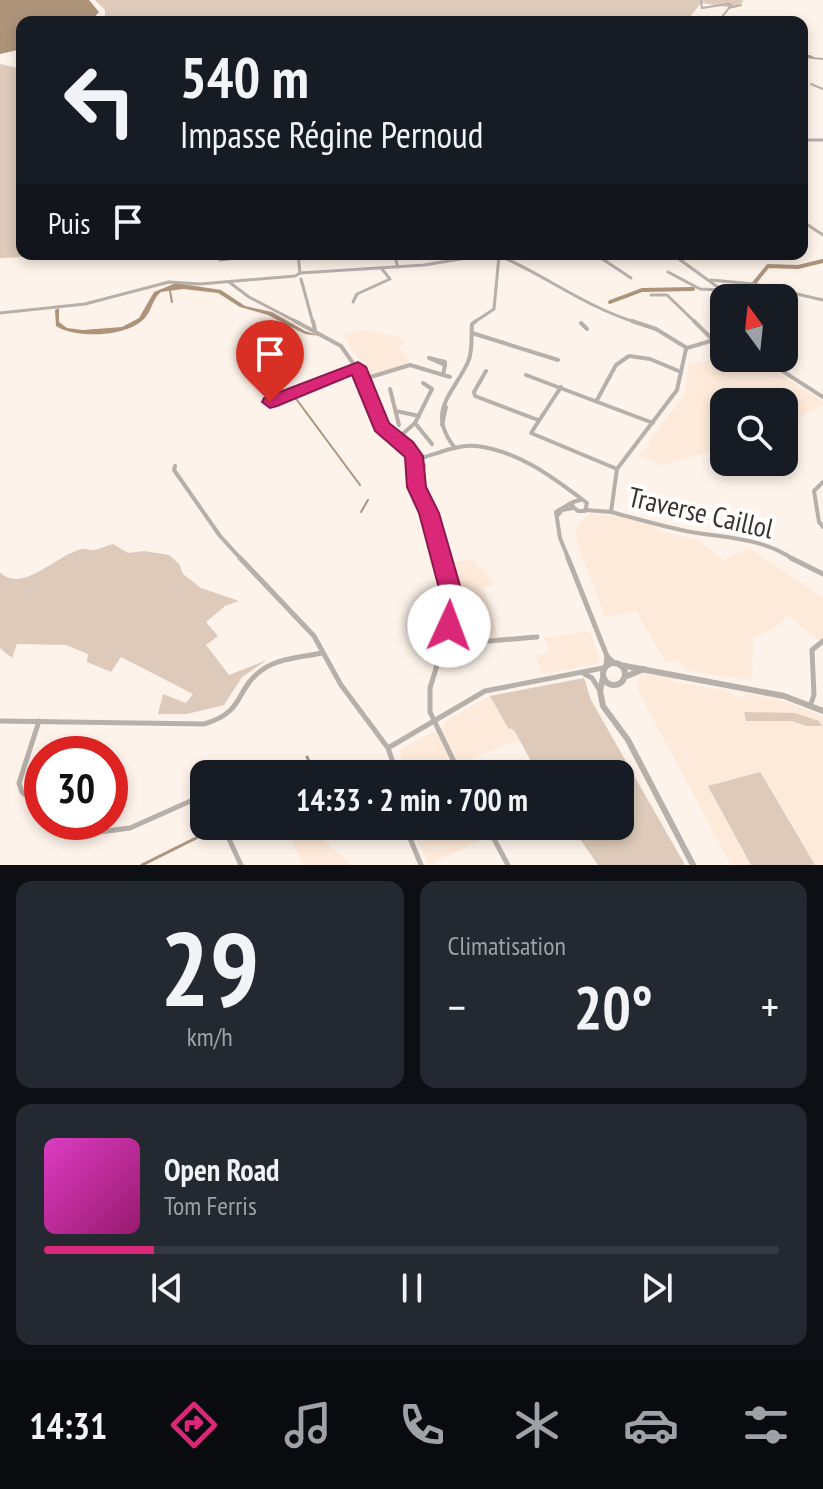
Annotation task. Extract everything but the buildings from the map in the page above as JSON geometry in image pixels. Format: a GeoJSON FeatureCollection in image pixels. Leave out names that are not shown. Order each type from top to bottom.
{"type":"FeatureCollection","features":[{"type":"Feature","properties":{"kind":"street"},"geometry":{"type":"LineString","coordinates":[[701,1],[702,8],[728,4],[731,5],[729,8]]}},
{"type":"Feature","properties":{"kind":"street"},"geometry":{"type":"LineString","coordinates":[[723,16],[729,8],[741,5]]}},
{"type":"Feature","properties":{"kind":"street"},"geometry":{"type":"LineString","coordinates":[[811,84],[823,89]]}},
{"type":"Feature","properties":{"kind":"street"},"geometry":{"type":"LineString","coordinates":[[298,260],[299,276],[317,331]]}},
{"type":"Feature","properties":{"kind":"street"},"geometry":{"type":"LineString","coordinates":[[396,260],[398,267]]}},
{"type":"Feature","properties":{"kind":"street"},"geometry":{"type":"LineString","coordinates":[[0,313],[82,304],[169,282],[229,282],[455,260]]}},
{"type":"Feature","properties":{"kind":"street"},"geometry":{"type":"LineString","coordinates":[[458,448],[442,424],[451,393],[470,359],[472,324],[494,309],[492,299],[500,268],[497,260]]}},
{"type":"Feature","properties":{"kind":"street"},"geometry":{"type":"LineString","coordinates":[[508,260],[540,273],[562,289],[614,316],[656,329],[687,348],[710,341]]}},
{"type":"Feature","properties":{"kind":"street"},"geometry":{"type":"LineString","coordinates":[[604,260],[631,278]]}},
{"type":"Feature","properties":{"kind":"street"},"geometry":{"type":"LineString","coordinates":[[681,260],[715,284]]}},
{"type":"Feature","properties":{"kind":"street"},"geometry":{"type":"LineString","coordinates":[[353,302],[357,294],[390,279],[382,269]]}},
{"type":"Feature","properties":{"kind":"street"},"geometry":{"type":"LineString","coordinates":[[668,272],[700,289],[710,290]]}},
{"type":"Feature","properties":{"kind":"street"},"geometry":{"type":"LineString","coordinates":[[711,280],[753,283],[784,294],[823,300]]}},
{"type":"Feature","properties":{"kind":"street"},"geometry":{"type":"LineString","coordinates":[[229,282],[260,303],[344,348],[364,379],[381,427],[411,451],[428,456]]}},
{"type":"Feature","properties":{"kind":"street"},"geometry":{"type":"LineString","coordinates":[[651,295],[667,295],[710,337]]}},
{"type":"Feature","properties":{"kind":"street"},"geometry":{"type":"LineString","coordinates":[[581,323],[587,329]]}},
{"type":"Feature","properties":{"kind":"street"},"geometry":{"type":"LineString","coordinates":[[472,333],[558,360]]}},
{"type":"Feature","properties":{"kind":"street"},"geometry":{"type":"LineString","coordinates":[[611,512],[617,469],[677,390],[687,348]]}},
{"type":"Feature","properties":{"kind":"street"},"geometry":{"type":"LineString","coordinates":[[597,400],[618,359],[625,355],[642,356],[681,373]]}},
{"type":"Feature","properties":{"kind":"street"},"geometry":{"type":"LineString","coordinates":[[364,379],[410,365],[450,377]]}},
{"type":"Feature","properties":{"kind":"street"},"geometry":{"type":"LineString","coordinates":[[443,376],[445,365]]}},
{"type":"Feature","properties":{"kind":"street"},"geometry":{"type":"LineString","coordinates":[[270,402],[358,367]]}},
{"type":"Feature","properties":{"kind":"street"},"geometry":{"type":"LineString","coordinates":[[486,371],[474,392],[475,396],[538,420]]}},
{"type":"Feature","properties":{"kind":"street"},"geometry":{"type":"LineString","coordinates":[[782,372],[823,397]]}},
{"type":"Feature","properties":{"kind":"street"},"geometry":{"type":"LineString","coordinates":[[526,375],[653,423]]}},
{"type":"Feature","properties":{"kind":"street"},"geometry":{"type":"LineString","coordinates":[[397,439],[415,423],[432,389],[423,383]]}},
{"type":"Feature","properties":{"kind":"street"},"geometry":{"type":"LineString","coordinates":[[561,387],[530,432],[617,469]]}},
{"type":"Feature","properties":{"kind":"street"},"geometry":{"type":"LineString","coordinates":[[390,389],[399,425]]}},
{"type":"Feature","properties":{"kind":"street"},"geometry":{"type":"LineString","coordinates":[[396,411],[419,416]]}},
{"type":"Feature","properties":{"kind":"street"},"geometry":{"type":"LineString","coordinates":[[415,423],[432,444]]}},
{"type":"Feature","properties":{"kind":"street"},"geometry":{"type":"LineString","coordinates":[[415,460],[477,446],[529,461],[587,507]]}},
{"type":"Feature","properties":{"kind":"street"},"geometry":{"type":"LineString","coordinates":[[411,451],[415,460],[414,478],[452,596],[452,612],[429,694],[433,723],[453,760]]}},
{"type":"Feature","properties":{"kind":"street"},"geometry":{"type":"LineString","coordinates":[[422,498],[427,491],[421,482],[424,465]]}},
{"type":"Feature","properties":{"kind":"street"},"geometry":{"type":"LineString","coordinates":[[175,466],[220,536],[314,636],[341,685],[388,748],[392,760]]}},
{"type":"Feature","properties":{"kind":"street"},"geometry":{"type":"LineString","coordinates":[[823,482],[814,491],[823,527]]}},
{"type":"Feature","properties":{"kind":"street"},"geometry":{"type":"LineString","coordinates":[[580,500],[562,510],[557,518],[560,538],[607,656],[611,683]]}},
{"type":"Feature","properties":{"kind":"street","name":"Traverse Caillol"},"geometry":{"type":"LineString","coordinates":[[572,505],[578,511],[587,507],[692,532],[741,539],[783,552],[804,567],[823,574]]}},
{"type":"Feature","properties":{"kind":"street"},"geometry":{"type":"LineString","coordinates":[[439,655],[477,642],[537,637]]}},
{"type":"Feature","properties":{"kind":"street"},"geometry":{"type":"LineString","coordinates":[[810,706],[814,695],[812,650],[823,641]]}},
{"type":"Feature","properties":{"kind":"street"},"geometry":{"type":"LineString","coordinates":[[0,721],[211,722],[236,707],[262,670],[322,653]]}},
{"type":"Feature","properties":{"kind":"street"},"geometry":{"type":"LineString","coordinates":[[388,748],[485,691],[608,669],[654,669],[784,696],[823,711]]}},
{"type":"Feature","properties":{"kind":"street"},"geometry":{"type":"LineString","coordinates":[[608,669],[627,676]]}},
{"type":"Feature","properties":{"kind":"street"},"geometry":{"type":"LineString","coordinates":[[600,691],[608,669]]}},
{"type":"Feature","properties":{"kind":"street"},"geometry":{"type":"LineString","coordinates":[[600,691],[611,683],[624,682],[627,676],[641,670],[654,669]]}},
{"type":"Feature","properties":{"kind":"street"},"geometry":{"type":"LineString","coordinates":[[584,672],[592,678],[600,691],[603,706],[628,740],[693,865]]}},
{"type":"Feature","properties":{"kind":"street"},"geometry":{"type":"LineString","coordinates":[[34,736],[39,721]]}},
{"type":"Feature","properties":{"kind":"street"},"geometry":{"type":"LineString","coordinates":[[24,768],[19,783],[24,794]]}},
{"type":"Feature","properties":{"kind":"street"},"geometry":{"type":"LineString","coordinates":[[128,828],[190,801]]}},
{"type":"Feature","properties":{"kind":"street"},"geometry":{"type":"LineString","coordinates":[[229,840],[241,865]]}},
{"type":"Feature","properties":{"kind":"street"},"geometry":{"type":"LineString","coordinates":[[411,840],[421,865]]}},
{"type":"Feature","properties":{"kind":"street"},"geometry":{"type":"LineString","coordinates":[[495,840],[508,865]]}},
{"type":"Feature","properties":{"kind":"shaded area"},"geometry":{"type":"Polygon","coordinates":[[[0,0],[89,0],[99,12],[95,16],[16,16],[16,50],[0,54],[0,0]]]}},
{"type":"Feature","properties":{"kind":"shaded area"},"geometry":{"type":"Polygon","coordinates":[[[95,0],[743,2],[733,8],[701,3],[691,16],[105,16],[105,10],[95,0]]]}},
{"type":"Feature","properties":{"kind":"shaded area"},"geometry":{"type":"Polygon","coordinates":[[[0,64],[16,68],[16,257],[0,258],[0,64]]]}},
{"type":"Feature","properties":{"kind":"shaded area"},"geometry":{"type":"Polygon","coordinates":[[[176,283],[221,290],[245,306],[272,312],[320,336],[305,334],[268,315],[240,307],[218,293],[183,289],[161,292],[144,319],[125,330],[88,334],[56,326],[55,310],[59,308],[59,322],[67,328],[122,327],[139,318],[154,292],[176,283]]]}},
{"type":"Feature","properties":{"kind":"shaded area"},"geometry":{"type":"Polygon","coordinates":[[[366,330],[398,336],[406,344],[398,347],[410,362],[371,376],[342,334],[366,330]]]}},
{"type":"Feature","properties":{"kind":"shaded area"},"geometry":{"type":"Polygon","coordinates":[[[710,361],[710,372],[777,372],[823,402],[823,405],[798,418],[798,388],[710,388],[710,451],[663,465],[638,455],[651,444],[649,441],[684,395],[689,364],[710,361]]]}},
{"type":"Feature","properties":{"kind":"shaded area"},"geometry":{"type":"Polygon","coordinates":[[[591,513],[635,518],[664,532],[699,540],[723,560],[749,548],[823,597],[823,639],[818,640],[789,616],[765,634],[753,638],[752,681],[686,670],[678,660],[666,663],[636,611],[605,618],[576,538],[577,526],[591,513]]]}},
{"type":"Feature","properties":{"kind":"shaded area"},"geometry":{"type":"Polygon","coordinates":[[[113,544],[128,553],[144,551],[169,555],[179,564],[183,574],[201,588],[239,601],[225,606],[206,622],[218,636],[206,645],[229,675],[267,660],[242,677],[224,705],[187,714],[158,714],[163,694],[186,703],[193,694],[121,657],[111,672],[87,662],[88,654],[66,645],[17,644],[12,658],[0,648],[0,572],[9,578],[19,579],[40,571],[72,552],[95,550],[113,544]]]}},
{"type":"Feature","properties":{"kind":"shaded area"},"geometry":{"type":"Polygon","coordinates":[[[473,559],[495,585],[483,588],[498,636],[464,642],[456,638],[463,607],[453,569],[457,568],[455,562],[473,559]]]}},
{"type":"Feature","properties":{"kind":"shaded area"},"geometry":{"type":"Polygon","coordinates":[[[591,633],[600,660],[597,664],[543,674],[535,656],[551,652],[543,638],[591,633]]]}},
{"type":"Feature","properties":{"kind":"shaded area"},"geometry":{"type":"Polygon","coordinates":[[[645,672],[673,678],[674,682],[729,691],[733,695],[776,699],[823,716],[823,865],[731,865],[637,689],[640,676],[645,672]]]}},
{"type":"Feature","properties":{"kind":"shaded area"},"geometry":{"type":"Polygon","coordinates":[[[584,678],[591,700],[625,760],[530,760],[490,696],[584,678]]]}},
{"type":"Feature","properties":{"kind":"shaded area"},"geometry":{"type":"Polygon","coordinates":[[[490,696],[508,728],[514,730],[519,739],[469,760],[403,760],[399,750],[446,726],[444,722],[490,696]]]}},
{"type":"Feature","properties":{"kind":"shaded area"},"geometry":{"type":"Polygon","coordinates":[[[744,712],[795,713],[819,721],[822,726],[806,726],[792,721],[746,721],[744,712]]]}},
{"type":"Feature","properties":{"kind":"shaded area"},"geometry":{"type":"Polygon","coordinates":[[[760,772],[815,865],[751,865],[708,786],[760,772]]]}},
{"type":"Feature","properties":{"kind":"shaded area"},"geometry":{"type":"Polygon","coordinates":[[[634,775],[685,865],[598,865],[581,840],[634,840],[634,775]]]}},
{"type":"Feature","properties":{"kind":"shaded area"},"geometry":{"type":"Polygon","coordinates":[[[291,840],[323,840],[352,865],[303,865],[291,840]]]}},
{"type":"Feature","properties":{"kind":"shaded area"},"geometry":{"type":"Polygon","coordinates":[[[417,840],[480,840],[430,865],[417,840]]]}},
{"type":"Feature","properties":{"kind":"waterway"},"geometry":{"type":"LineString","coordinates":[[808,56],[812,57]]}},
{"type":"Feature","properties":{"kind":"waterway"},"geometry":{"type":"LineString","coordinates":[[753,284],[768,266],[798,267],[823,261]]}},
{"type":"Feature","properties":{"kind":"waterway"},"geometry":{"type":"LineString","coordinates":[[610,302],[642,290],[693,289]]}},
{"type":"Feature","properties":{"kind":"waterway"},"geometry":{"type":"LineString","coordinates":[[170,291],[172,302]]}},
{"type":"Feature","properties":{"kind":"waterway"},"geometry":{"type":"LineString","coordinates":[[294,396],[360,485]]}},
{"type":"Feature","properties":{"kind":"waterway"},"geometry":{"type":"LineString","coordinates":[[361,512],[368,500]]}},
{"type":"Feature","properties":{"kind":"waterway"},"geometry":{"type":"LineString","coordinates":[[142,865],[192,840]]}},
{"type":"Feature","properties":{"kind":"route"},"geometry":{"type":"LineString","coordinates":[[270,402],[358,367],[381,427],[407,446],[414,456],[416,487],[429,513],[452,596],[449,626]]}}]}
